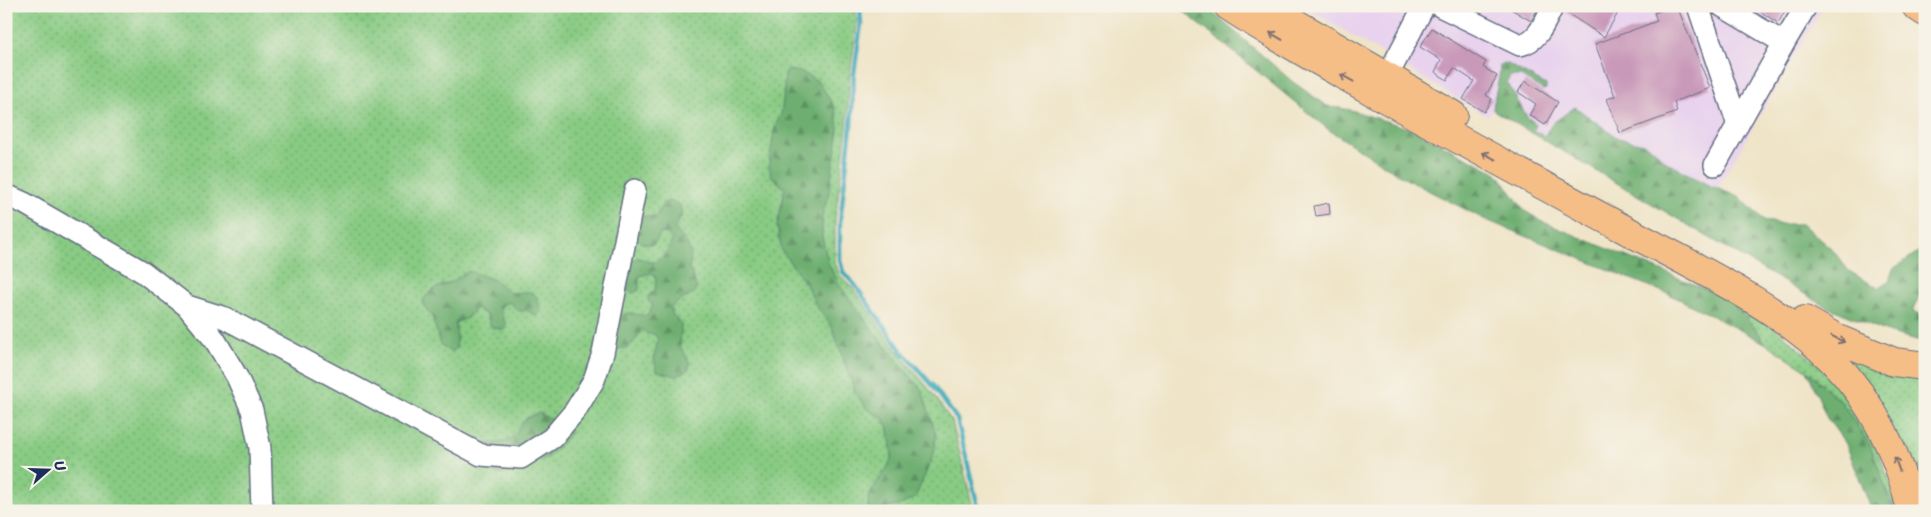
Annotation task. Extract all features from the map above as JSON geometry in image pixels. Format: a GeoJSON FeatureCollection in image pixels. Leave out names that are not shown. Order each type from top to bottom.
{"type":"FeatureCollection","features":[{"type":"Feature","properties":{"kind":"highway"},"geometry":{"type":"LineString","coordinates":[[1228,6],[1318,61],[1705,274],[1794,327],[1834,361],[1865,401],[1890,444],[1907,491],[1910,511]]}},
{"type":"Feature","properties":{"kind":"highway"},"geometry":{"type":"LineString","coordinates":[[1266,6],[1840,340],[1894,362],[1925,366]]}},
{"type":"Feature","properties":{"kind":"highway"},"geometry":{"type":"LineString","coordinates":[[1916,6],[1925,12]]}},
{"type":"Feature","properties":{"kind":"lane"},"geometry":{"type":"LineString","coordinates":[[1387,77],[1424,6]]}},
{"type":"Feature","properties":{"kind":"lane"},"geometry":{"type":"LineString","coordinates":[[1440,6],[1520,45],[1530,43],[1554,6]]}},
{"type":"Feature","properties":{"kind":"lane"},"geometry":{"type":"LineString","coordinates":[[1698,6],[1738,125]]}},
{"type":"Feature","properties":{"kind":"lane"},"geometry":{"type":"LineString","coordinates":[[1722,6],[1784,43]]}},
{"type":"Feature","properties":{"kind":"lane"},"geometry":{"type":"LineString","coordinates":[[1715,165],[1806,6]]}},
{"type":"Feature","properties":{"kind":"lane"},"geometry":{"type":"LineString","coordinates":[[188,306],[225,318],[480,455],[521,458],[552,438],[575,411],[594,380],[604,353],[635,190]]}},
{"type":"Feature","properties":{"kind":"lane"},"geometry":{"type":"LineString","coordinates":[[6,195],[24,203],[143,272],[188,306],[215,340],[237,377],[252,410],[260,448],[262,511]]}},
{"type":"Feature","properties":{"kind":"shaded area"},"geometry":{"type":"Polygon","coordinates":[[[1303,6],[1824,6],[1694,228],[1493,110],[1488,117],[1303,6]]]}},
{"type":"Feature","properties":{"kind":"green space"},"geometry":{"type":"Polygon","coordinates":[[[6,6],[856,6],[857,24],[850,74],[847,127],[835,221],[835,261],[839,274],[852,287],[897,351],[930,390],[952,421],[974,511],[6,511],[6,6]]]}},
{"type":"Feature","properties":{"kind":"green space"},"geometry":{"type":"Polygon","coordinates":[[[1177,6],[1205,6],[1293,82],[1327,106],[1351,110],[1414,130],[1497,173],[1525,211],[1543,222],[1722,296],[1746,318],[1765,343],[1673,296],[1486,220],[1406,179],[1329,130],[1177,6]]]}},
{"type":"Feature","properties":{"kind":"green space"},"geometry":{"type":"Polygon","coordinates":[[[1508,64],[1546,85],[1546,89],[1543,90],[1521,76],[1510,76],[1507,82],[1527,117],[1536,124],[1534,130],[1544,136],[1553,123],[1575,107],[1618,138],[1644,144],[1656,151],[1663,160],[1706,184],[1739,197],[1764,220],[1779,224],[1802,224],[1831,248],[1849,271],[1878,288],[1889,281],[1893,269],[1925,247],[1925,285],[1912,311],[1925,316],[1925,342],[1890,333],[1825,306],[1493,110],[1500,66],[1508,64]]]}},
{"type":"Feature","properties":{"kind":"green space"},"geometry":{"type":"Polygon","coordinates":[[[788,70],[802,72],[819,82],[835,108],[838,128],[837,142],[828,196],[822,216],[822,236],[828,263],[840,286],[880,340],[922,390],[936,435],[934,454],[915,498],[903,504],[878,510],[868,507],[869,494],[887,468],[892,457],[889,430],[884,419],[867,409],[856,394],[832,327],[817,307],[806,284],[782,251],[777,226],[785,189],[771,176],[769,164],[775,126],[781,114],[785,75],[788,70]]]}},
{"type":"Feature","properties":{"kind":"green space"},"geometry":{"type":"Polygon","coordinates":[[[667,201],[680,205],[682,216],[674,228],[683,238],[690,251],[689,269],[696,286],[692,294],[671,308],[672,314],[681,325],[680,346],[690,363],[688,370],[676,376],[657,371],[654,358],[658,339],[654,334],[647,334],[642,329],[627,348],[618,348],[612,346],[610,323],[627,313],[647,316],[653,305],[648,301],[649,295],[655,290],[656,278],[652,273],[639,276],[639,290],[633,293],[627,291],[627,263],[639,258],[655,262],[662,258],[668,250],[672,239],[668,234],[661,233],[654,244],[646,244],[639,240],[633,231],[638,220],[643,216],[656,217],[662,205],[667,201]]]}},
{"type":"Feature","properties":{"kind":"green space"},"geometry":{"type":"Polygon","coordinates":[[[469,271],[495,280],[510,293],[531,292],[539,303],[541,310],[537,316],[526,310],[519,311],[509,302],[502,305],[500,311],[506,324],[504,330],[491,327],[487,315],[476,308],[467,318],[455,323],[456,349],[450,352],[440,344],[433,319],[422,303],[428,294],[436,288],[455,280],[469,271]]]}},
{"type":"Feature","properties":{"kind":"green space"},"geometry":{"type":"Polygon","coordinates":[[[1722,296],[1771,325],[1830,374],[1863,416],[1902,511],[1894,511],[1892,500],[1842,403],[1807,370],[1765,343],[1757,330],[1722,296]]]}},
{"type":"Feature","properties":{"kind":"green space"},"geometry":{"type":"Polygon","coordinates":[[[1820,336],[1925,375],[1925,470],[1921,466],[1904,461],[1820,336]]]}},
{"type":"Feature","properties":{"kind":"green space"},"geometry":{"type":"Polygon","coordinates":[[[1807,370],[1842,403],[1870,445],[1894,511],[1872,511],[1846,444],[1827,418],[1807,370]]]}},
{"type":"Feature","properties":{"kind":"green space"},"geometry":{"type":"Polygon","coordinates":[[[539,413],[568,428],[570,434],[546,458],[524,464],[505,474],[498,474],[492,470],[482,444],[507,441],[514,436],[525,419],[539,413]]]}},
{"type":"Feature","properties":{"kind":"green space"},"geometry":{"type":"Polygon","coordinates":[[[1904,461],[1913,462],[1925,470],[1925,504],[1919,497],[1904,461]]]}},
{"type":"Feature","properties":{"kind":"building"},"geometry":{"type":"Polygon","coordinates":[[[1506,6],[1539,6],[1531,21],[1506,6]]]}},
{"type":"Feature","properties":{"kind":"building"},"geometry":{"type":"Polygon","coordinates":[[[1565,6],[1622,6],[1604,37],[1564,11],[1565,6]]]}},
{"type":"Feature","properties":{"kind":"building"},"geometry":{"type":"Polygon","coordinates":[[[1677,6],[1710,88],[1674,102],[1677,112],[1620,133],[1607,99],[1615,96],[1595,44],[1657,21],[1654,13],[1677,6]]]}},
{"type":"Feature","properties":{"kind":"building"},"geometry":{"type":"Polygon","coordinates":[[[1752,6],[1788,6],[1778,23],[1752,6]]]}},
{"type":"Feature","properties":{"kind":"building"},"geometry":{"type":"Polygon","coordinates":[[[1432,28],[1486,62],[1483,67],[1497,76],[1486,95],[1492,99],[1484,112],[1463,99],[1474,81],[1454,68],[1447,80],[1435,72],[1441,60],[1420,47],[1432,28]]]}},
{"type":"Feature","properties":{"kind":"building"},"geometry":{"type":"Polygon","coordinates":[[[1525,81],[1558,102],[1545,125],[1529,115],[1536,104],[1518,92],[1525,81]]]}},
{"type":"Feature","properties":{"kind":"building"},"geometry":{"type":"Polygon","coordinates":[[[1329,203],[1330,214],[1316,216],[1314,206],[1329,203]]]}},
{"type":"Feature","properties":{"kind":"waterway"},"geometry":{"type":"LineString","coordinates":[[860,6],[861,24],[854,74],[851,127],[840,222],[840,260],[843,272],[855,285],[900,349],[934,387],[957,419],[979,511]]}}]}
